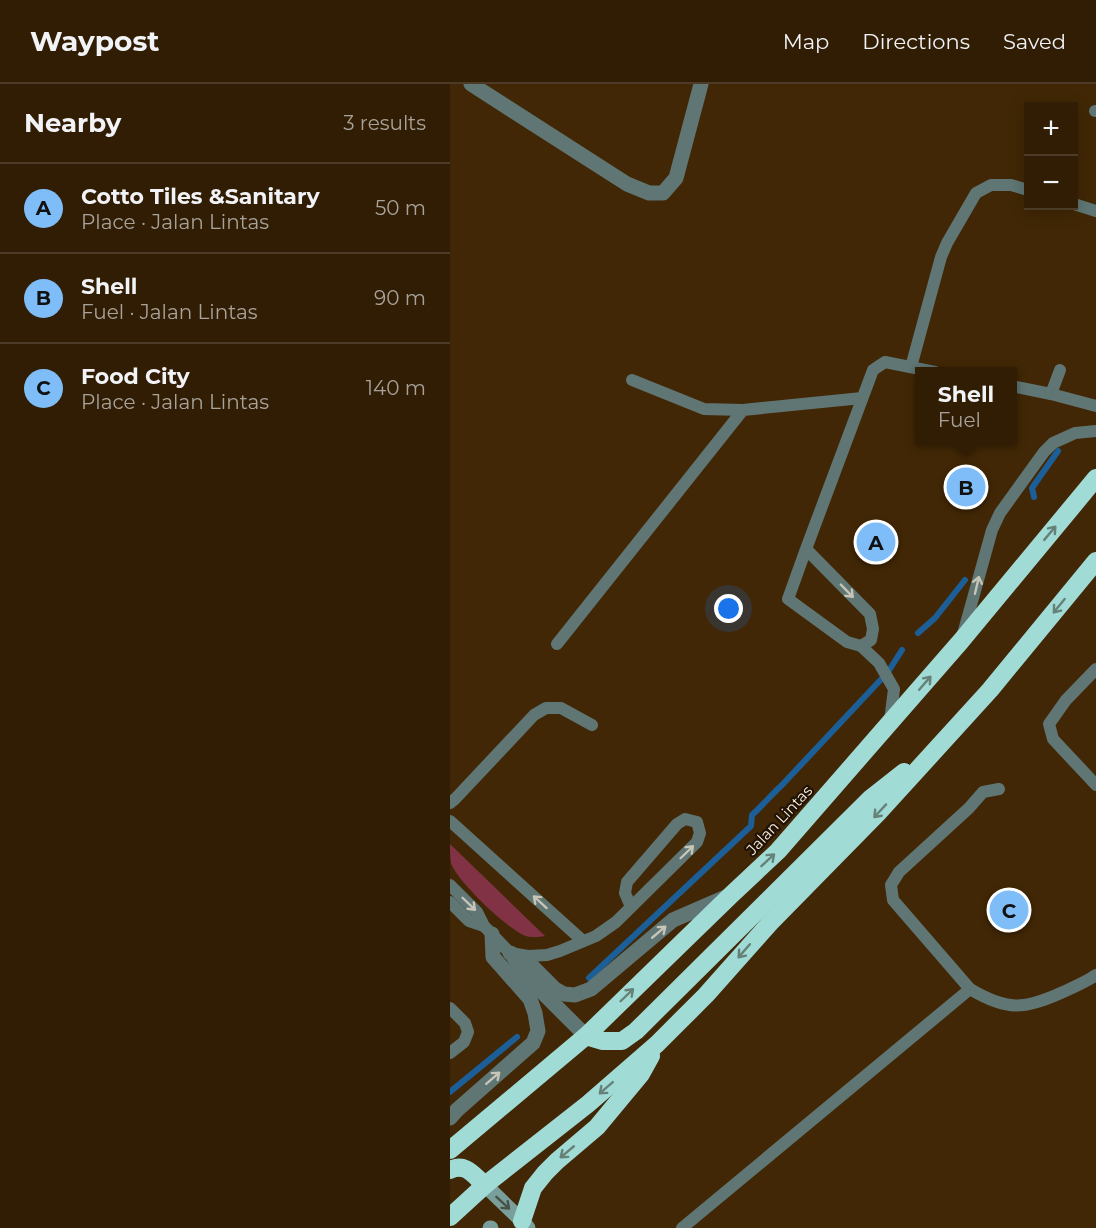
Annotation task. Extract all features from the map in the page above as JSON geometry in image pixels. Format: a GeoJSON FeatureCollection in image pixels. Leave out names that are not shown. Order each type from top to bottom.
{"type":"FeatureCollection","features":[{"type":"Feature","properties":{"kind":"highway","name":"Jalan Lintas"},"geometry":{"type":"LineString","coordinates":[[450,1150],[586,1036],[778,851],[961,641],[1096,478]]}},
{"type":"Feature","properties":{"kind":"highway"},"geometry":{"type":"LineString","coordinates":[[450,1217],[485,1185],[588,1104],[657,1044],[706,994],[770,922],[878,813],[990,690],[1096,561]]}},
{"type":"Feature","properties":{"kind":"highway"},"geometry":{"type":"LineString","coordinates":[[586,1036],[603,1041],[622,1041],[636,1031],[871,798],[942,742]]}},
{"type":"Feature","properties":{"kind":"highway"},"geometry":{"type":"LineString","coordinates":[[525,1224],[533,1188],[557,1161],[597,1126],[627,1092],[641,1074],[657,1044]]}},
{"type":"Feature","properties":{"kind":"highway"},"geometry":{"type":"LineString","coordinates":[[450,1170],[461,1167],[466,1169],[485,1185]]}},
{"type":"Feature","properties":{"kind":"street"},"geometry":{"type":"LineString","coordinates":[[471,84],[627,184],[649,193],[663,193],[676,177],[701,84]]}},
{"type":"Feature","properties":{"kind":"street"},"geometry":{"type":"LineString","coordinates":[[510,953],[529,963],[555,988],[575,995],[591,989],[673,920],[730,896]]}},
{"type":"Feature","properties":{"kind":"street"},"geometry":{"type":"LineString","coordinates":[[450,1118],[532,1043],[538,1031],[530,999],[493,957],[488,930]]}},
{"type":"Feature","properties":{"kind":"street"},"geometry":{"type":"LineString","coordinates":[[510,953],[526,976],[586,1036]]}},
{"type":"Feature","properties":{"kind":"street"},"geometry":{"type":"LineString","coordinates":[[485,1185],[525,1224]]}},
{"type":"Feature","properties":{"kind":"lane"},"geometry":{"type":"LineString","coordinates":[[911,367],[941,257],[976,194],[991,185],[1011,185],[1024,189]]}},
{"type":"Feature","properties":{"kind":"lane"},"geometry":{"type":"LineString","coordinates":[[1078,205],[1096,211]]}},
{"type":"Feature","properties":{"kind":"lane"},"geometry":{"type":"LineString","coordinates":[[890,722],[894,690],[882,668],[861,646],[847,642],[788,599],[873,370],[885,363],[915,368]]}},
{"type":"Feature","properties":{"kind":"lane"},"geometry":{"type":"LineString","coordinates":[[1051,394],[1060,370]]}},
{"type":"Feature","properties":{"kind":"lane"},"geometry":{"type":"LineString","coordinates":[[632,380],[704,409],[743,410],[862,398]]}},
{"type":"Feature","properties":{"kind":"lane"},"geometry":{"type":"LineString","coordinates":[[1017,388],[1095,402]]}},
{"type":"Feature","properties":{"kind":"lane"},"geometry":{"type":"LineString","coordinates":[[557,644],[743,410]]}},
{"type":"Feature","properties":{"kind":"lane"},"geometry":{"type":"LineString","coordinates":[[961,641],[992,530],[1000,513],[1053,443],[1075,433],[1096,431]]}},
{"type":"Feature","properties":{"kind":"lane"},"geometry":{"type":"LineString","coordinates":[[806,549],[870,614],[873,629],[870,640],[861,646]]}},
{"type":"Feature","properties":{"kind":"lane"},"geometry":{"type":"LineString","coordinates":[[1096,669],[1066,700],[1050,724],[1053,739],[1096,785]]}},
{"type":"Feature","properties":{"kind":"lane"},"geometry":{"type":"LineString","coordinates":[[452,804],[534,715],[546,708],[561,708],[592,725]]}},
{"type":"Feature","properties":{"kind":"lane"},"geometry":{"type":"LineString","coordinates":[[999,789],[983,792],[969,808],[899,872],[891,885],[893,900],[970,989],[986,998],[1006,1004],[1025,1006],[1035,1004],[1096,975]]}},
{"type":"Feature","properties":{"kind":"lane"},"geometry":{"type":"LineString","coordinates":[[450,885],[477,912],[488,930],[510,953],[528,956],[547,955],[596,936],[616,922],[697,843],[700,833],[698,822],[685,819],[677,824],[627,882],[625,893],[631,907]]}},
{"type":"Feature","properties":{"kind":"lane"},"geometry":{"type":"LineString","coordinates":[[450,820],[583,941]]}},
{"type":"Feature","properties":{"kind":"lane"},"geometry":{"type":"LineString","coordinates":[[450,902],[469,921],[488,930]]}},
{"type":"Feature","properties":{"kind":"lane"},"geometry":{"type":"LineString","coordinates":[[682,1228],[970,989]]}},
{"type":"Feature","properties":{"kind":"lane"},"geometry":{"type":"LineString","coordinates":[[450,1008],[465,1023],[468,1032],[464,1041],[450,1053]]}},
{"type":"Feature","properties":{"kind":"shaded area"},"geometry":{"type":"Polygon","coordinates":[[[450,844],[545,936],[530,937],[518,932],[484,904],[455,871],[451,863],[450,844]]]}},
{"type":"Feature","properties":{"kind":"waterway"},"geometry":{"type":"LineString","coordinates":[[1034,497],[1032,488],[1058,451]]}},
{"type":"Feature","properties":{"kind":"waterway"},"geometry":{"type":"LineString","coordinates":[[918,633],[935,618],[965,580]]}},
{"type":"Feature","properties":{"kind":"waterway"},"geometry":{"type":"LineString","coordinates":[[589,978],[751,826],[752,815],[888,672],[902,650]]}},
{"type":"Feature","properties":{"kind":"waterway"},"geometry":{"type":"LineString","coordinates":[[450,1092],[517,1037]]}},
{"type":"Feature","properties":{"kind":"place","name":"Shell"},"geometry":{"type":"Point","coordinates":[966,487]}},
{"type":"Feature","properties":{"kind":"place","name":"Cotto Tiles &Sanitary"},"geometry":{"type":"Point","coordinates":[876,542]}},
{"type":"Feature","properties":{"kind":"place","name":"Food City"},"geometry":{"type":"Point","coordinates":[1009,910]}}]}
